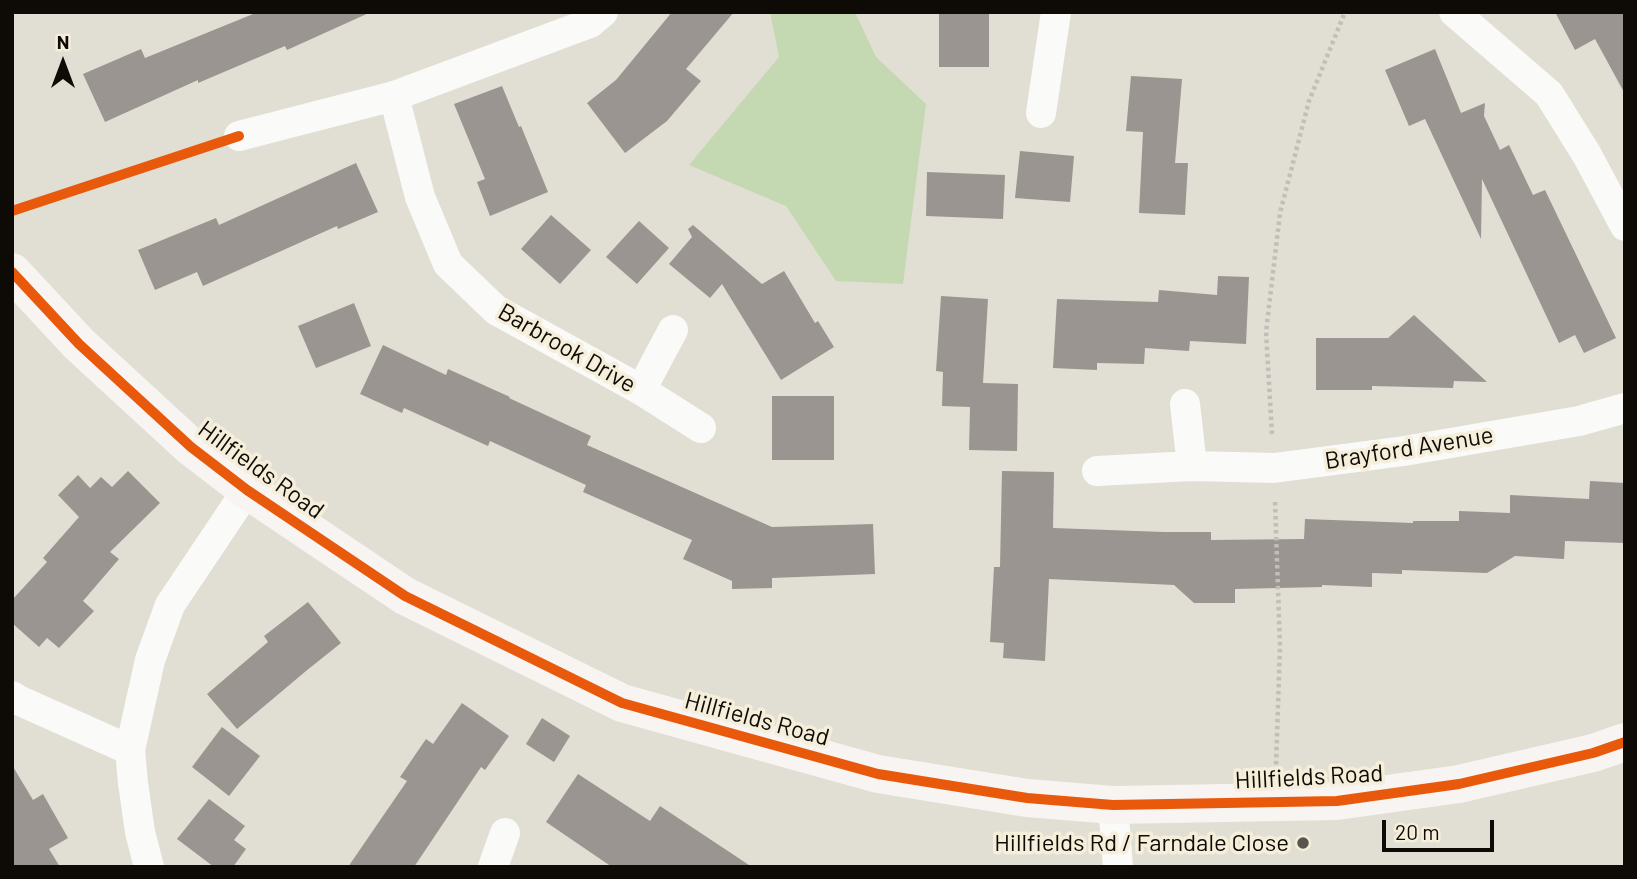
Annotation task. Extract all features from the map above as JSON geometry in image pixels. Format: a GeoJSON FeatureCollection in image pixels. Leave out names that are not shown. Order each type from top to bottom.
{"type":"FeatureCollection","features":[{"type":"Feature","properties":{"kind":"street"},"geometry":{"type":"LineString","coordinates":[[239,136],[394,96],[590,23],[603,12]]}},
{"type":"Feature","properties":{"kind":"street"},"geometry":{"type":"LineString","coordinates":[[1041,113],[1056,12]]}},
{"type":"Feature","properties":{"kind":"street"},"geometry":{"type":"LineString","coordinates":[[1454,12],[1549,94],[1587,155],[1625,226]]}},
{"type":"Feature","properties":{"kind":"street","name":"Barbrook Drive"},"geometry":{"type":"LineString","coordinates":[[394,96],[420,197],[448,264],[496,310],[641,390],[701,428]]}},
{"type":"Feature","properties":{"kind":"street","name":"Hillfields Road"},"geometry":{"type":"LineString","coordinates":[[12,272],[89,353],[191,447],[247,490],[405,596],[622,704],[878,774],[1027,798],[1113,805],[1337,801],[1459,784],[1625,743]]}},
{"type":"Feature","properties":{"kind":"street"},"geometry":{"type":"LineString","coordinates":[[641,390],[673,330]]}},
{"type":"Feature","properties":{"kind":"street"},"geometry":{"type":"LineString","coordinates":[[1185,404],[1192,466]]}},
{"type":"Feature","properties":{"kind":"street","name":"Brayford Avenue"},"geometry":{"type":"LineString","coordinates":[[1097,471],[1192,466],[1274,468],[1417,449],[1579,421],[1625,408]]}},
{"type":"Feature","properties":{"kind":"street"},"geometry":{"type":"LineString","coordinates":[[149,867],[140,832],[130,750],[150,660],[170,605],[247,490]]}},
{"type":"Feature","properties":{"kind":"street"},"geometry":{"type":"LineString","coordinates":[[12,696],[130,750]]}},
{"type":"Feature","properties":{"kind":"street"},"geometry":{"type":"LineString","coordinates":[[1113,805],[1118,867]]}},
{"type":"Feature","properties":{"kind":"street"},"geometry":{"type":"LineString","coordinates":[[493,867],[505,833]]}},
{"type":"Feature","properties":{"kind":"path"},"geometry":{"type":"LineString","coordinates":[[1274,802],[1280,646],[1266,332],[1280,214],[1309,101],[1345,12]]}},
{"type":"Feature","properties":{"kind":"green space"},"geometry":{"type":"Polygon","coordinates":[[[770,12],[855,12],[876,57],[926,104],[903,284],[836,281],[786,206],[689,165],[779,57],[770,12]]]}},
{"type":"Feature","properties":{"kind":"building"},"geometry":{"type":"Polygon","coordinates":[[[258,12],[371,12],[287,50],[285,46],[198,83],[198,80],[105,122],[83,74],[141,49],[145,58],[258,12]]]}},
{"type":"Feature","properties":{"kind":"building"},"geometry":{"type":"Polygon","coordinates":[[[672,12],[734,12],[686,69],[701,81],[667,121],[625,153],[587,103],[616,80],[672,12]]]}},
{"type":"Feature","properties":{"kind":"building"},"geometry":{"type":"Polygon","coordinates":[[[939,12],[989,12],[989,67],[939,67],[939,12]]]}},
{"type":"Feature","properties":{"kind":"building"},"geometry":{"type":"Polygon","coordinates":[[[1555,12],[1625,12],[1625,94],[1595,39],[1575,50],[1555,12]]]}},
{"type":"Feature","properties":{"kind":"building"},"geometry":{"type":"Polygon","coordinates":[[[1435,49],[1461,113],[1485,103],[1484,116],[1500,150],[1509,145],[1533,195],[1545,190],[1616,338],[1584,353],[1575,335],[1559,343],[1482,179],[1481,239],[1425,119],[1409,126],[1385,70],[1435,49]]]}},
{"type":"Feature","properties":{"kind":"building"},"geometry":{"type":"Polygon","coordinates":[[[1131,76],[1182,79],[1175,163],[1188,163],[1185,215],[1139,213],[1143,132],[1126,131],[1131,76]]]}},
{"type":"Feature","properties":{"kind":"building"},"geometry":{"type":"Polygon","coordinates":[[[502,86],[548,192],[490,216],[477,182],[485,179],[454,104],[502,86]]]}},
{"type":"Feature","properties":{"kind":"building"},"geometry":{"type":"Polygon","coordinates":[[[1020,151],[1074,156],[1070,202],[1015,198],[1020,151]]]}},
{"type":"Feature","properties":{"kind":"building"},"geometry":{"type":"Polygon","coordinates":[[[356,163],[378,212],[338,229],[337,226],[203,286],[197,272],[155,290],[138,250],[216,218],[219,225],[356,163]]]}},
{"type":"Feature","properties":{"kind":"building"},"geometry":{"type":"Polygon","coordinates":[[[927,172],[1005,175],[1003,219],[926,216],[927,172]]]}},
{"type":"Feature","properties":{"kind":"building"},"geometry":{"type":"Polygon","coordinates":[[[551,215],[591,250],[560,284],[521,249],[551,215]]]}},
{"type":"Feature","properties":{"kind":"building"},"geometry":{"type":"Polygon","coordinates":[[[639,221],[669,248],[637,284],[606,257],[639,221]]]}},
{"type":"Feature","properties":{"kind":"building"},"geometry":{"type":"Polygon","coordinates":[[[693,225],[762,284],[784,271],[815,323],[818,321],[834,347],[781,380],[722,284],[710,298],[669,264],[692,237],[688,229],[693,225]]]}},
{"type":"Feature","properties":{"kind":"building"},"geometry":{"type":"Polygon","coordinates":[[[1218,276],[1249,277],[1246,344],[1190,341],[1189,351],[1145,348],[1144,364],[1097,363],[1097,370],[1053,368],[1057,299],[1158,302],[1159,290],[1217,295],[1218,276]]]}},
{"type":"Feature","properties":{"kind":"building"},"geometry":{"type":"Polygon","coordinates":[[[941,296],[988,299],[983,383],[1018,384],[1017,451],[969,450],[970,407],[942,406],[943,372],[936,371],[941,296]]]}},
{"type":"Feature","properties":{"kind":"building"},"geometry":{"type":"Polygon","coordinates":[[[354,303],[371,346],[316,368],[298,326],[354,303]]]}},
{"type":"Feature","properties":{"kind":"building"},"geometry":{"type":"Polygon","coordinates":[[[1414,315],[1487,382],[1454,381],[1453,388],[1372,386],[1372,390],[1316,390],[1316,338],[1388,338],[1414,315]]]}},
{"type":"Feature","properties":{"kind":"building"},"geometry":{"type":"Polygon","coordinates":[[[383,345],[446,375],[448,369],[510,397],[591,436],[587,445],[772,527],[873,524],[875,574],[772,578],[772,588],[732,589],[732,581],[683,559],[692,540],[583,492],[586,485],[490,441],[488,446],[404,408],[402,413],[360,394],[383,345]]]}},
{"type":"Feature","properties":{"kind":"building"},"geometry":{"type":"Polygon","coordinates":[[[772,396],[834,396],[834,460],[772,460],[772,396]]]}},
{"type":"Feature","properties":{"kind":"building"},"geometry":{"type":"Polygon","coordinates":[[[128,471],[160,503],[110,552],[119,559],[83,601],[94,611],[59,648],[47,638],[39,647],[12,623],[12,600],[47,562],[43,558],[79,517],[58,495],[78,475],[90,488],[101,477],[112,487],[128,471]]]}},
{"type":"Feature","properties":{"kind":"building"},"geometry":{"type":"Polygon","coordinates":[[[1002,471],[1054,472],[1053,528],[1211,532],[1211,540],[1304,539],[1305,519],[1413,523],[1459,521],[1459,511],[1510,513],[1510,495],[1589,499],[1590,481],[1625,483],[1625,543],[1565,541],[1564,559],[1515,556],[1487,573],[1402,570],[1402,574],[1372,573],[1372,587],[1322,585],[1235,589],[1235,603],[1194,603],[1174,585],[1049,579],[1045,661],[1003,658],[1004,643],[990,642],[994,567],[1000,567],[1002,471]]]}},
{"type":"Feature","properties":{"kind":"building"},"geometry":{"type":"Polygon","coordinates":[[[308,602],[341,643],[237,729],[207,694],[268,642],[264,636],[308,602]]]}},
{"type":"Feature","properties":{"kind":"building"},"geometry":{"type":"Polygon","coordinates":[[[462,703],[509,736],[485,770],[481,767],[414,867],[348,867],[407,781],[400,777],[426,739],[433,744],[462,703]]]}},
{"type":"Feature","properties":{"kind":"building"},"geometry":{"type":"Polygon","coordinates":[[[542,718],[570,736],[554,762],[526,744],[542,718]]]}},
{"type":"Feature","properties":{"kind":"building"},"geometry":{"type":"Polygon","coordinates":[[[222,727],[260,756],[229,796],[192,767],[222,727]]]}},
{"type":"Feature","properties":{"kind":"building"},"geometry":{"type":"Polygon","coordinates":[[[12,765],[33,800],[43,794],[68,838],[49,849],[60,867],[12,867],[12,765]]]}},
{"type":"Feature","properties":{"kind":"building"},"geometry":{"type":"Polygon","coordinates":[[[578,774],[650,821],[660,806],[752,867],[612,867],[546,822],[578,774]]]}},
{"type":"Feature","properties":{"kind":"building"},"geometry":{"type":"Polygon","coordinates":[[[209,799],[245,826],[234,840],[246,849],[233,867],[214,867],[177,839],[209,799]]]}},
{"type":"Feature","properties":{"kind":"cycle path"},"geometry":{"type":"LineString","coordinates":[[12,211],[239,136]]}},
{"type":"Feature","properties":{"kind":"cycle path"},"geometry":{"type":"LineString","coordinates":[[12,272],[79,344],[191,447],[247,490],[405,596],[622,703],[878,774],[1027,798],[1113,805],[1337,801],[1459,784],[1593,753],[1625,742]]}},
{"type":"Feature","properties":{"kind":"place","name":"Hillfields Rd / Farndale Close"},"geometry":{"type":"Point","coordinates":[1303,843]}}]}
